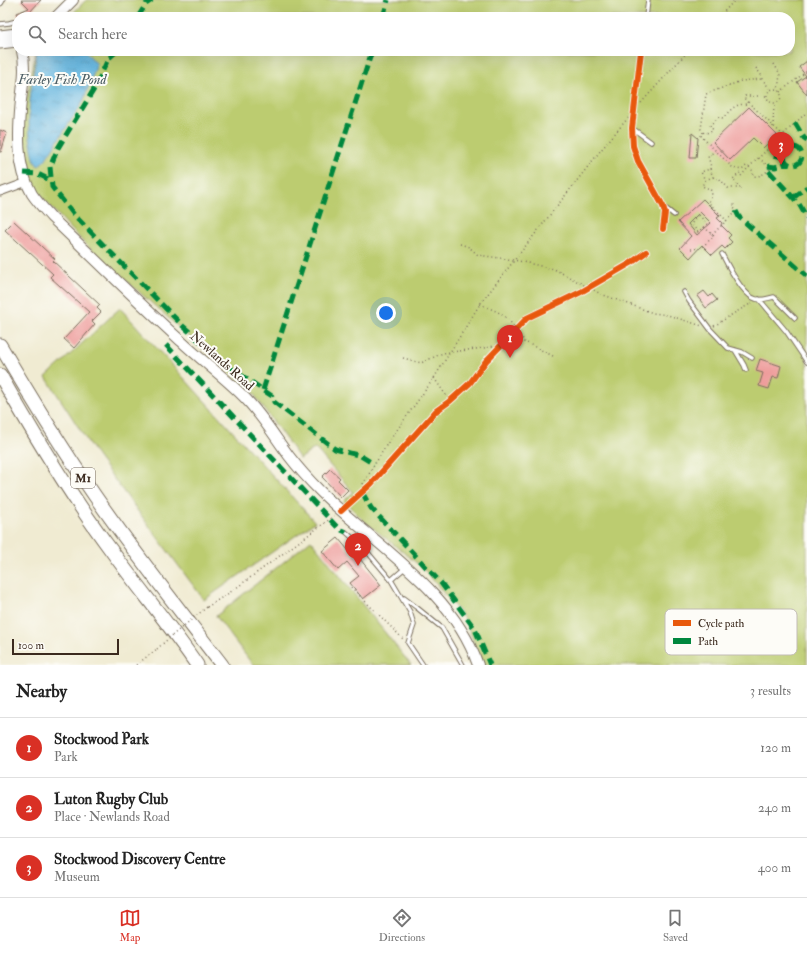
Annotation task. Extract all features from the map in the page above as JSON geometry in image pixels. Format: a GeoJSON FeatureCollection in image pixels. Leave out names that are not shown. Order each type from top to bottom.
{"type":"FeatureCollection","features":[{"type":"Feature","properties":{"kind":"highway","name":"M1"},"geometry":{"type":"LineString","coordinates":[[0,345],[25,388],[94,496],[147,568],[222,665]]}},
{"type":"Feature","properties":{"kind":"highway","name":"M1"},"geometry":{"type":"LineString","coordinates":[[0,375],[41,446],[111,550],[198,665]]}},
{"type":"Feature","properties":{"kind":"main road"},"geometry":{"type":"LineString","coordinates":[[59,12],[71,1]]}},
{"type":"Feature","properties":{"kind":"main road","name":"Newlands Road"},"geometry":{"type":"LineString","coordinates":[[23,56],[25,63],[19,130],[22,165],[27,182],[36,199],[52,218],[160,322],[246,400],[262,418],[304,474],[340,511],[426,585],[451,615],[469,645],[478,665]]}},
{"type":"Feature","properties":{"kind":"main road"},"geometry":{"type":"LineString","coordinates":[[25,63],[28,56]]}},
{"type":"Feature","properties":{"kind":"street"},"geometry":{"type":"LineString","coordinates":[[0,35],[12,34]]}},
{"type":"Feature","properties":{"kind":"street"},"geometry":{"type":"LineString","coordinates":[[0,44],[12,43]]}},
{"type":"Feature","properties":{"kind":"street"},"geometry":{"type":"LineString","coordinates":[[0,192],[27,182]]}},
{"type":"Feature","properties":{"kind":"lane"},"geometry":{"type":"LineString","coordinates":[[647,12],[648,0]]}},
{"type":"Feature","properties":{"kind":"lane"},"geometry":{"type":"LineString","coordinates":[[0,24],[12,22]]}},
{"type":"Feature","properties":{"kind":"lane"},"geometry":{"type":"LineString","coordinates":[[640,56],[632,128],[633,146],[638,161],[663,206],[665,213],[663,229]]}},
{"type":"Feature","properties":{"kind":"lane"},"geometry":{"type":"LineString","coordinates":[[632,128],[651,142]]}},
{"type":"Feature","properties":{"kind":"lane"},"geometry":{"type":"LineString","coordinates":[[663,206],[674,215]]}},
{"type":"Feature","properties":{"kind":"lane"},"geometry":{"type":"LineString","coordinates":[[722,254],[740,286],[754,299],[774,297],[795,318]]}},
{"type":"Feature","properties":{"kind":"lane"},"geometry":{"type":"LineString","coordinates":[[684,292],[689,302],[710,329],[728,348],[742,352],[752,358]]}},
{"type":"Feature","properties":{"kind":"lane"},"geometry":{"type":"LineString","coordinates":[[759,299],[786,331],[807,362]]}},
{"type":"Feature","properties":{"kind":"lane"},"geometry":{"type":"LineString","coordinates":[[735,350],[746,370]]}},
{"type":"Feature","properties":{"kind":"lane"},"geometry":{"type":"LineString","coordinates":[[346,532],[365,548],[391,580],[402,597],[410,612],[414,624],[408,643],[423,665]]}},
{"type":"Feature","properties":{"kind":"lane"},"geometry":{"type":"LineString","coordinates":[[391,580],[406,567]]}},
{"type":"Feature","properties":{"kind":"lane"},"geometry":{"type":"LineString","coordinates":[[402,597],[442,628],[463,665]]}},
{"type":"Feature","properties":{"kind":"path"},"geometry":{"type":"LineString","coordinates":[[723,12],[734,0]]}},
{"type":"Feature","properties":{"kind":"path"},"geometry":{"type":"LineString","coordinates":[[362,492],[363,484],[387,444],[434,378],[480,304],[601,150],[684,56]]}},
{"type":"Feature","properties":{"kind":"path"},"geometry":{"type":"LineString","coordinates":[[774,64],[780,74],[778,90]]}},
{"type":"Feature","properties":{"kind":"path"},"geometry":{"type":"LineString","coordinates":[[756,68],[770,90]]}},
{"type":"Feature","properties":{"kind":"path"},"geometry":{"type":"LineString","coordinates":[[780,92],[807,71]]}},
{"type":"Feature","properties":{"kind":"path"},"geometry":{"type":"LineString","coordinates":[[742,170],[733,168],[701,136],[703,133],[701,129],[706,94],[741,80],[762,79]]}},
{"type":"Feature","properties":{"kind":"path"},"geometry":{"type":"LineString","coordinates":[[770,90],[775,89],[780,92],[780,99],[774,103]]}},
{"type":"Feature","properties":{"kind":"path"},"geometry":{"type":"LineString","coordinates":[[767,96],[770,90]]}},
{"type":"Feature","properties":{"kind":"path"},"geometry":{"type":"LineString","coordinates":[[767,96],[745,96],[744,98],[783,135]]}},
{"type":"Feature","properties":{"kind":"path"},"geometry":{"type":"LineString","coordinates":[[767,96],[770,101],[774,103]]}},
{"type":"Feature","properties":{"kind":"path"},"geometry":{"type":"LineString","coordinates":[[703,133],[709,134],[713,130],[710,125],[719,117],[722,118],[734,107],[746,105],[748,102]]}},
{"type":"Feature","properties":{"kind":"path"},"geometry":{"type":"LineString","coordinates":[[773,127],[774,103]]}},
{"type":"Feature","properties":{"kind":"path"},"geometry":{"type":"LineString","coordinates":[[746,166],[742,170],[742,176],[758,158],[807,112]]}},
{"type":"Feature","properties":{"kind":"path"},"geometry":{"type":"LineString","coordinates":[[713,177],[708,156],[712,155],[715,150]]}},
{"type":"Feature","properties":{"kind":"path"},"geometry":{"type":"LineString","coordinates":[[749,167],[752,170],[753,176],[756,177],[768,171],[770,168],[758,158]]}},
{"type":"Feature","properties":{"kind":"path"},"geometry":{"type":"LineString","coordinates":[[705,180],[701,172],[710,169]]}},
{"type":"Feature","properties":{"kind":"path"},"geometry":{"type":"LineString","coordinates":[[727,221],[708,202],[712,198],[710,189],[702,186],[705,180],[713,177],[716,179],[719,178],[728,188],[740,188],[733,179],[740,173]]}},
{"type":"Feature","properties":{"kind":"path"},"geometry":{"type":"LineString","coordinates":[[691,248],[701,248],[714,236],[712,235],[736,211],[734,204]]}},
{"type":"Feature","properties":{"kind":"path"},"geometry":{"type":"LineString","coordinates":[[699,215],[707,224],[704,227],[698,232],[691,224],[699,215]]}},
{"type":"Feature","properties":{"kind":"path"},"geometry":{"type":"LineString","coordinates":[[704,227],[712,235]]}},
{"type":"Feature","properties":{"kind":"path"},"geometry":{"type":"LineString","coordinates":[[460,244],[469,247],[478,255],[514,260],[554,269],[601,294],[652,313],[668,316],[710,329],[759,299]]}},
{"type":"Feature","properties":{"kind":"path"},"geometry":{"type":"LineString","coordinates":[[480,304],[498,312],[508,319],[525,342],[555,357]]}},
{"type":"Feature","properties":{"kind":"path"},"geometry":{"type":"LineString","coordinates":[[403,358],[421,363],[443,353],[525,342]]}},
{"type":"Feature","properties":{"kind":"path"},"geometry":{"type":"LineString","coordinates":[[434,378],[450,401]]}},
{"type":"Feature","properties":{"kind":"path"},"geometry":{"type":"LineString","coordinates":[[136,665],[207,607],[238,587],[340,511]]}},
{"type":"Feature","properties":{"kind":"path"},"geometry":{"type":"LineString","coordinates":[[351,587],[408,643]]}},
{"type":"Feature","properties":{"kind":"green space"},"geometry":{"type":"Polygon","coordinates":[[[86,0],[807,0],[807,665],[482,665],[465,619],[423,568],[364,521],[344,501],[353,492],[315,448],[300,459],[253,393],[85,244],[30,184],[22,121],[35,56],[795,56],[795,12],[74,12],[86,0]]]}},
{"type":"Feature","properties":{"kind":"green space"},"geometry":{"type":"Polygon","coordinates":[[[120,308],[315,522],[204,600],[97,456],[46,377],[120,308]]]}},
{"type":"Feature","properties":{"kind":"green space"},"geometry":{"type":"Polygon","coordinates":[[[311,540],[411,665],[253,665],[216,616],[311,540]]]}},
{"type":"Feature","properties":{"kind":"water","name":"Farley Fish Pond"},"geometry":{"type":"Polygon","coordinates":[[[36,56],[90,56],[97,64],[83,102],[45,160],[38,166],[33,153],[29,124],[36,56]]]}},
{"type":"Feature","properties":{"kind":"building"},"geometry":{"type":"Polygon","coordinates":[[[21,0],[41,0],[30,12],[19,12],[29,8],[21,0]]]}},
{"type":"Feature","properties":{"kind":"building"},"geometry":{"type":"Polygon","coordinates":[[[807,61],[807,95],[797,82],[806,76],[799,67],[807,61]]]}},
{"type":"Feature","properties":{"kind":"building"},"geometry":{"type":"Polygon","coordinates":[[[749,107],[777,135],[763,148],[753,138],[730,160],[713,142],[749,107]]]}},
{"type":"Feature","properties":{"kind":"building"},"geometry":{"type":"Polygon","coordinates":[[[0,130],[7,133],[1,152],[0,152],[0,130]]]}},
{"type":"Feature","properties":{"kind":"building"},"geometry":{"type":"Polygon","coordinates":[[[692,133],[698,138],[696,158],[690,158],[692,133]]]}},
{"type":"Feature","properties":{"kind":"building"},"geometry":{"type":"Polygon","coordinates":[[[703,199],[720,216],[717,218],[722,223],[721,225],[731,235],[728,238],[732,242],[725,249],[722,246],[712,255],[702,245],[690,258],[680,248],[691,236],[678,222],[703,199]],[[700,212],[688,224],[697,235],[711,223],[700,212]]]}},
{"type":"Feature","properties":{"kind":"building"},"geometry":{"type":"Polygon","coordinates":[[[14,221],[55,259],[53,261],[100,305],[97,308],[101,312],[92,321],[95,324],[74,348],[64,339],[89,312],[50,277],[53,274],[5,230],[14,221]]]}},
{"type":"Feature","properties":{"kind":"building"},"geometry":{"type":"Polygon","coordinates":[[[704,291],[709,297],[712,294],[717,300],[706,308],[697,296],[704,291]]]}},
{"type":"Feature","properties":{"kind":"building"},"geometry":{"type":"Polygon","coordinates":[[[760,359],[781,366],[778,378],[773,377],[769,389],[759,386],[763,373],[756,371],[760,359]]]}},
{"type":"Feature","properties":{"kind":"building"},"geometry":{"type":"Polygon","coordinates":[[[330,469],[340,478],[338,480],[348,490],[341,497],[322,477],[330,469]]]}},
{"type":"Feature","properties":{"kind":"building"},"geometry":{"type":"Polygon","coordinates":[[[338,538],[353,556],[356,554],[381,585],[363,599],[350,583],[359,576],[347,562],[338,570],[322,551],[338,538]]]}},
{"type":"Feature","properties":{"kind":"marked path"},"geometry":{"type":"LineString","coordinates":[[141,12],[146,4],[152,0]]}},
{"type":"Feature","properties":{"kind":"marked path"},"geometry":{"type":"LineString","coordinates":[[384,12],[388,0]]}},
{"type":"Feature","properties":{"kind":"marked path"},"geometry":{"type":"LineString","coordinates":[[111,56],[108,59],[96,86],[58,148],[50,167],[52,187],[75,216],[183,326],[226,365],[272,396],[274,402],[335,449],[361,456],[374,464]]}},
{"type":"Feature","properties":{"kind":"marked path"},"geometry":{"type":"LineString","coordinates":[[263,390],[370,56]]}},
{"type":"Feature","properties":{"kind":"marked path"},"geometry":{"type":"LineString","coordinates":[[795,123],[804,138],[807,140]]}},
{"type":"Feature","properties":{"kind":"marked path"},"geometry":{"type":"LineString","coordinates":[[773,145],[777,149],[773,151],[773,155],[784,157]]}},
{"type":"Feature","properties":{"kind":"marked path"},"geometry":{"type":"LineString","coordinates":[[793,147],[799,150],[802,156],[799,162],[793,165],[787,162],[784,156],[787,150],[793,147]]}},
{"type":"Feature","properties":{"kind":"marked path"},"geometry":{"type":"LineString","coordinates":[[768,166],[775,167],[788,163]]}},
{"type":"Feature","properties":{"kind":"marked path"},"geometry":{"type":"LineString","coordinates":[[769,171],[799,204],[807,218]]}},
{"type":"Feature","properties":{"kind":"marked path"},"geometry":{"type":"LineString","coordinates":[[24,173],[38,174],[50,180]]}},
{"type":"Feature","properties":{"kind":"marked path"},"geometry":{"type":"LineString","coordinates":[[793,198],[807,187]]}},
{"type":"Feature","properties":{"kind":"marked path"},"geometry":{"type":"LineString","coordinates":[[736,211],[739,217],[807,276]]}},
{"type":"Feature","properties":{"kind":"marked path"},"geometry":{"type":"LineString","coordinates":[[166,345],[339,529],[346,532]]}},
{"type":"Feature","properties":{"kind":"marked path"},"geometry":{"type":"LineString","coordinates":[[362,492],[371,508],[441,583],[475,629],[490,665]]}},
{"type":"Feature","properties":{"kind":"cycle path"},"geometry":{"type":"LineString","coordinates":[[640,56],[632,128],[633,146],[638,161],[663,206],[665,213],[663,229]]}},
{"type":"Feature","properties":{"kind":"cycle path"},"geometry":{"type":"LineString","coordinates":[[341,511],[371,484],[436,411],[470,383],[486,361],[527,318],[581,292],[631,263],[646,252]]}},
{"type":"Feature","properties":{"kind":"place","name":"Stockwood Discovery Centre"},"geometry":{"type":"Point","coordinates":[781,165]}},
{"type":"Feature","properties":{"kind":"place","name":"Stockwood Park"},"geometry":{"type":"Point","coordinates":[510,358]}},
{"type":"Feature","properties":{"kind":"place","name":"Luton Rugby Club"},"geometry":{"type":"Point","coordinates":[358,566]}}]}
